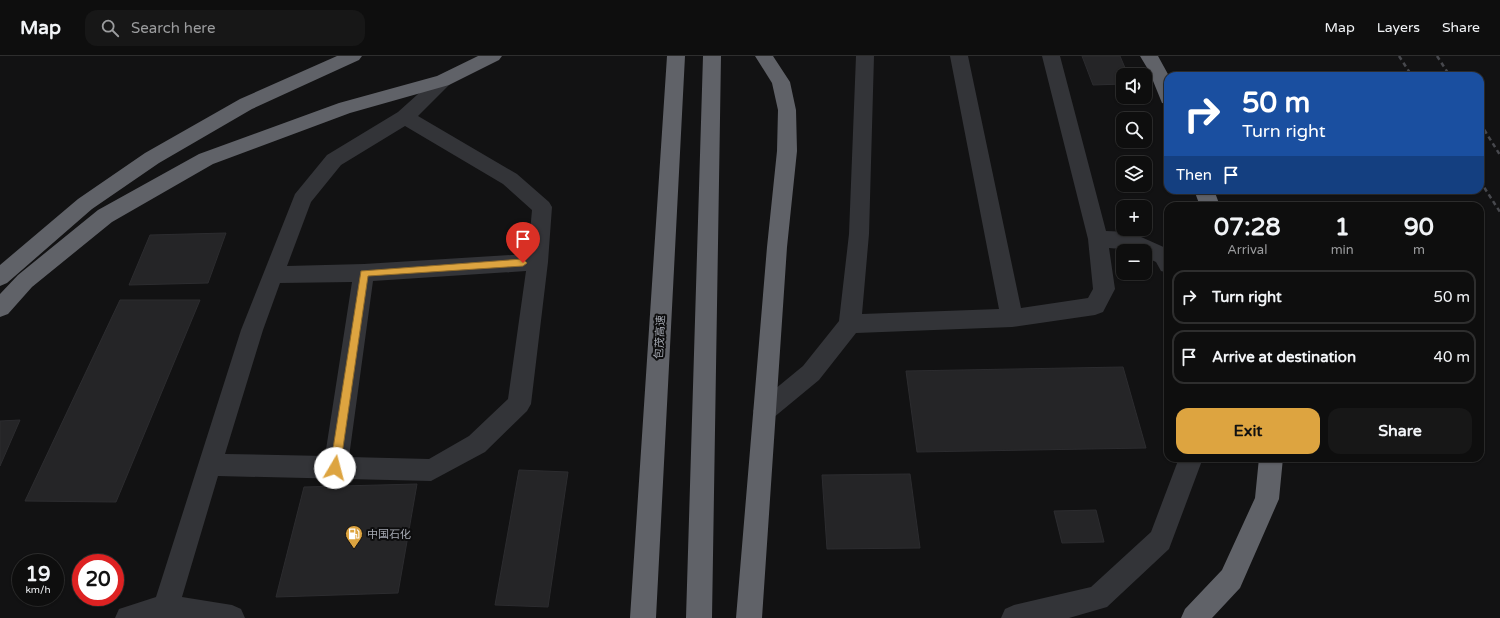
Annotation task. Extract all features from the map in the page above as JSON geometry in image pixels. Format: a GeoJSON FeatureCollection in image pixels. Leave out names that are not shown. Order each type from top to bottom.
{"type":"FeatureCollection","features":[{"type":"Feature","properties":{"kind":"highway"},"geometry":{"type":"LineString","coordinates":[[0,277],[85,204],[152,158],[246,104],[353,56]]}},
{"type":"Feature","properties":{"kind":"highway"},"geometry":{"type":"LineString","coordinates":[[0,308],[25,281],[105,216],[206,159],[345,108],[444,81],[493,56]]}},
{"type":"Feature","properties":{"kind":"highway","name":"包茂高速"},"geometry":{"type":"LineString","coordinates":[[643,618],[676,56]]}},
{"type":"Feature","properties":{"kind":"highway"},"geometry":{"type":"LineString","coordinates":[[699,618],[712,56]]}},
{"type":"Feature","properties":{"kind":"highway"},"geometry":{"type":"LineString","coordinates":[[749,618],[777,247],[787,151],[787,110],[781,82],[764,56]]}},
{"type":"Feature","properties":{"kind":"highway"},"geometry":{"type":"LineString","coordinates":[[1149,56],[1158,71],[1164,87]]}},
{"type":"Feature","properties":{"kind":"highway"},"geometry":{"type":"LineString","coordinates":[[1194,618],[1231,579],[1267,499],[1271,462]]}},
{"type":"Feature","properties":{"kind":"lane"},"geometry":{"type":"LineString","coordinates":[[765,411],[811,373],[850,324],[859,234],[865,56]]}},
{"type":"Feature","properties":{"kind":"lane"},"geometry":{"type":"LineString","coordinates":[[958,56],[1012,318]]}},
{"type":"Feature","properties":{"kind":"lane"},"geometry":{"type":"LineString","coordinates":[[850,324],[1012,318],[1095,306],[1104,288],[1098,239],[1051,56]]}},
{"type":"Feature","properties":{"kind":"lane"},"geometry":{"type":"LineString","coordinates":[[164,612],[252,330],[302,200],[334,160],[405,117],[444,81]]}},
{"type":"Feature","properties":{"kind":"lane"},"geometry":{"type":"LineString","coordinates":[[211,465],[431,470],[477,444],[519,404],[538,262],[542,207],[510,179],[405,117]]}},
{"type":"Feature","properties":{"kind":"lane"},"geometry":{"type":"LineString","coordinates":[[1098,239],[1130,240],[1164,258]]}},
{"type":"Feature","properties":{"kind":"lane"},"geometry":{"type":"LineString","coordinates":[[274,275],[364,273],[538,262]]}},
{"type":"Feature","properties":{"kind":"lane"},"geometry":{"type":"LineString","coordinates":[[335,468],[364,273]]}},
{"type":"Feature","properties":{"kind":"lane"},"geometry":{"type":"LineString","coordinates":[[1014,618],[1098,598],[1160,540],[1189,462]]}},
{"type":"Feature","properties":{"kind":"lane"},"geometry":{"type":"LineString","coordinates":[[128,618],[164,612],[232,618]]}},
{"type":"Feature","properties":{"kind":"building"},"geometry":{"type":"Polygon","coordinates":[[[1082,56],[1120,56],[1125,68],[1116,68],[1116,84],[1093,85],[1082,56]]]}},
{"type":"Feature","properties":{"kind":"building"},"geometry":{"type":"Polygon","coordinates":[[[226,233],[208,283],[129,285],[150,235],[226,233]]]}},
{"type":"Feature","properties":{"kind":"building"},"geometry":{"type":"Polygon","coordinates":[[[120,300],[200,300],[116,502],[25,501],[120,300]]]}},
{"type":"Feature","properties":{"kind":"building"},"geometry":{"type":"Polygon","coordinates":[[[1123,367],[1146,448],[917,452],[906,371],[1123,367]]]}},
{"type":"Feature","properties":{"kind":"building"},"geometry":{"type":"Polygon","coordinates":[[[20,420],[0,466],[0,421],[20,420]]]}},
{"type":"Feature","properties":{"kind":"building"},"geometry":{"type":"Polygon","coordinates":[[[519,470],[568,472],[548,607],[495,605],[519,470]]]}},
{"type":"Feature","properties":{"kind":"building"},"geometry":{"type":"Polygon","coordinates":[[[910,474],[920,548],[827,549],[822,475],[910,474]]]}},
{"type":"Feature","properties":{"kind":"building"},"geometry":{"type":"Polygon","coordinates":[[[417,484],[398,593],[276,597],[304,487],[417,484]]]}},
{"type":"Feature","properties":{"kind":"building"},"geometry":{"type":"Polygon","coordinates":[[[1096,510],[1104,542],[1062,543],[1054,511],[1096,510]]]}},
{"type":"Feature","properties":{"kind":"railway"},"geometry":{"type":"LineString","coordinates":[[1399,56],[1409,72]]}},
{"type":"Feature","properties":{"kind":"railway"},"geometry":{"type":"LineString","coordinates":[[1437,56],[1447,72]]}},
{"type":"Feature","properties":{"kind":"railway"},"geometry":{"type":"LineString","coordinates":[[1484,129],[1500,155]]}},
{"type":"Feature","properties":{"kind":"railway"},"geometry":{"type":"LineString","coordinates":[[1484,187],[1500,212]]}},
{"type":"Feature","properties":{"kind":"place","name":"中国石化"},"geometry":{"type":"Point","coordinates":[354,549]}},
{"type":"Feature","properties":{"kind":"route"},"geometry":{"type":"LineString","coordinates":[[335,468],[364,273],[523,263]]}}]}
